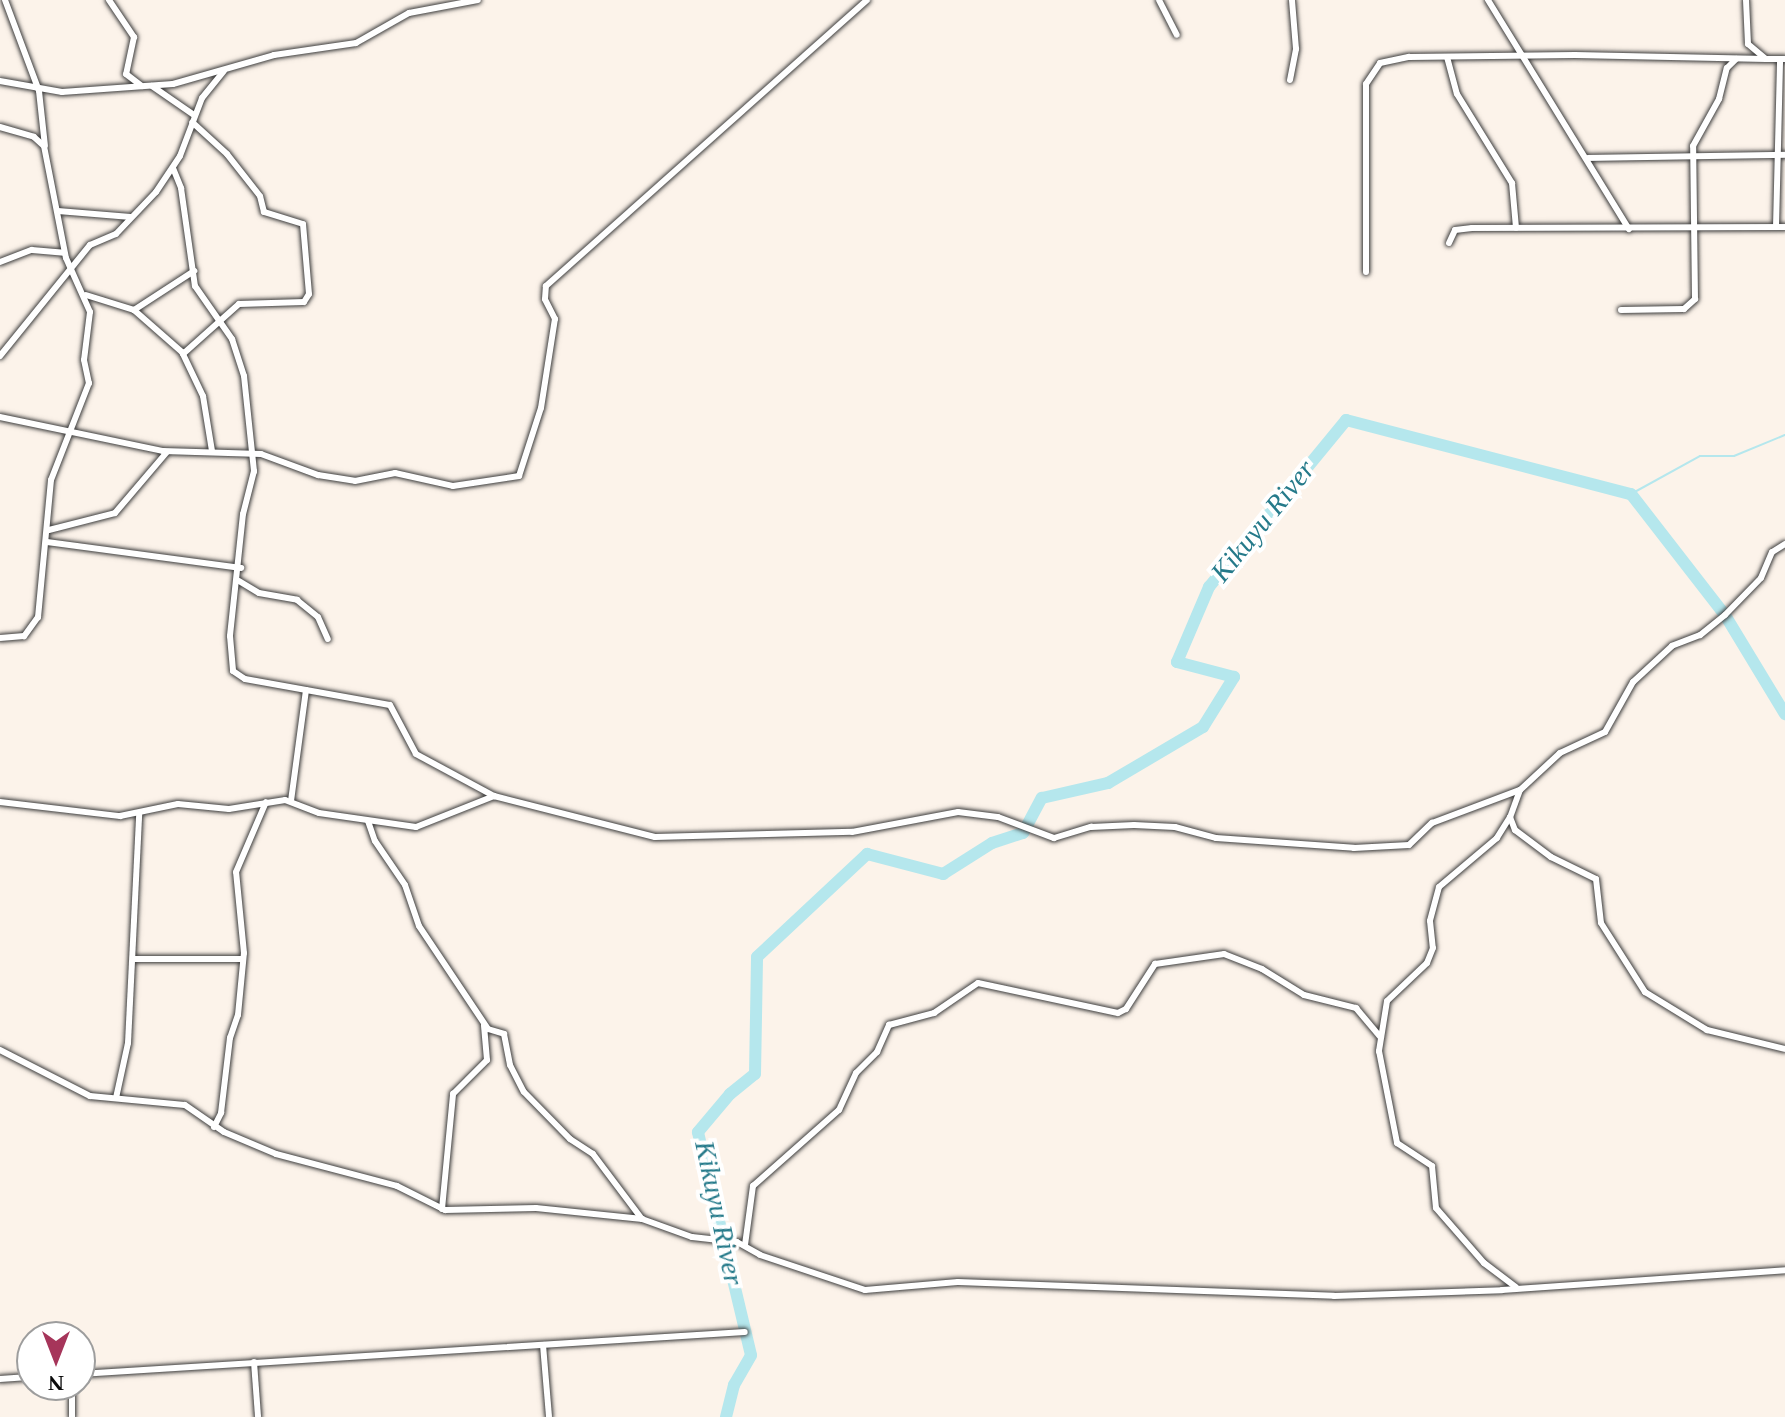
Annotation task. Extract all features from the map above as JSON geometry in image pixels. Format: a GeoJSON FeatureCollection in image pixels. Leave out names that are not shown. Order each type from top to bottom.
{"type":"FeatureCollection","features":[{"type":"Feature","properties":{"kind":"street"},"geometry":{"type":"LineString","coordinates":[[0,638],[24,636],[36,623],[49,530],[51,480],[90,380],[84,360],[90,312],[86,295],[70,273],[64,253],[39,91],[5,0]]}},
{"type":"Feature","properties":{"kind":"street"},"geometry":{"type":"LineString","coordinates":[[109,0],[134,37],[126,74],[142,86]]}},
{"type":"Feature","properties":{"kind":"street"},"geometry":{"type":"LineString","coordinates":[[0,81],[39,91],[152,86],[225,70],[280,53],[356,43],[409,13],[478,0]]}},
{"type":"Feature","properties":{"kind":"street"},"geometry":{"type":"LineString","coordinates":[[0,417],[167,452],[251,454],[355,481],[395,473],[453,486],[519,476],[541,408],[555,319],[545,299],[546,286],[867,0]]}},
{"type":"Feature","properties":{"kind":"street"},"geometry":{"type":"LineString","coordinates":[[1159,0],[1177,35]]}},
{"type":"Feature","properties":{"kind":"street"},"geometry":{"type":"LineString","coordinates":[[1290,80],[1296,49],[1292,0]]}},
{"type":"Feature","properties":{"kind":"street"},"geometry":{"type":"LineString","coordinates":[[1488,0],[1519,56],[1588,158],[1629,229]]}},
{"type":"Feature","properties":{"kind":"street"},"geometry":{"type":"LineString","coordinates":[[1746,0],[1748,44],[1766,59]]}},
{"type":"Feature","properties":{"kind":"street"},"geometry":{"type":"LineString","coordinates":[[1447,57],[1457,94],[1512,183],[1516,228]]}},
{"type":"Feature","properties":{"kind":"street"},"geometry":{"type":"LineString","coordinates":[[1366,272],[1366,84],[1371,71],[1392,58],[1783,59],[1776,227]]}},
{"type":"Feature","properties":{"kind":"street"},"geometry":{"type":"LineString","coordinates":[[1621,310],[1684,309],[1695,299],[1693,155],[1697,135],[1736,59]]}},
{"type":"Feature","properties":{"kind":"street"},"geometry":{"type":"LineString","coordinates":[[0,356],[90,245],[116,234],[173,168],[193,119],[225,70]]}},
{"type":"Feature","properties":{"kind":"street"},"geometry":{"type":"LineString","coordinates":[[152,86],[193,119],[227,154],[260,196],[263,211],[299,221],[305,229],[308,299],[244,303],[215,320],[199,345],[183,354]]}},
{"type":"Feature","properties":{"kind":"street"},"geometry":{"type":"LineString","coordinates":[[0,127],[34,137],[46,151]]}},
{"type":"Feature","properties":{"kind":"street"},"geometry":{"type":"LineString","coordinates":[[1588,158],[1781,154]]}},
{"type":"Feature","properties":{"kind":"street"},"geometry":{"type":"LineString","coordinates":[[173,168],[181,188],[195,286],[215,320],[232,339],[243,371],[251,454],[230,647],[234,673],[393,707],[416,754],[494,796],[655,837],[852,832],[958,812],[998,817],[1054,838],[1091,827],[1134,825],[1175,827],[1216,838],[1354,848],[1409,845],[1437,820],[1520,790],[1560,753],[1605,732],[1633,682],[1672,646],[1700,635],[1725,615],[1761,578],[1772,552],[1785,544]]}},
{"type":"Feature","properties":{"kind":"street"},"geometry":{"type":"LineString","coordinates":[[58,211],[131,217]]}},
{"type":"Feature","properties":{"kind":"street"},"geometry":{"type":"LineString","coordinates":[[1449,243],[1455,230],[1785,227]]}},
{"type":"Feature","properties":{"kind":"street"},"geometry":{"type":"LineString","coordinates":[[0,262],[32,250],[64,253]]}},
{"type":"Feature","properties":{"kind":"street"},"geometry":{"type":"LineString","coordinates":[[134,310],[152,303],[194,271]]}},
{"type":"Feature","properties":{"kind":"street"},"geometry":{"type":"LineString","coordinates":[[86,295],[134,310],[183,354],[203,396],[212,451]]}},
{"type":"Feature","properties":{"kind":"street"},"geometry":{"type":"LineString","coordinates":[[49,530],[115,513],[167,452]]}},
{"type":"Feature","properties":{"kind":"street"},"geometry":{"type":"LineString","coordinates":[[47,542],[241,568]]}},
{"type":"Feature","properties":{"kind":"street"},"geometry":{"type":"LineString","coordinates":[[239,581],[259,593],[297,600],[318,617],[328,639]]}},
{"type":"Feature","properties":{"kind":"street"},"geometry":{"type":"LineString","coordinates":[[291,801],[306,690]]}},
{"type":"Feature","properties":{"kind":"street"},"geometry":{"type":"LineString","coordinates":[[1516,1287],[1484,1263],[1436,1208],[1432,1166],[1397,1143],[1380,1037],[1387,1001],[1427,963],[1433,948],[1430,921],[1439,887],[1497,838],[1510,817],[1520,790]]}},
{"type":"Feature","properties":{"kind":"street"},"geometry":{"type":"LineString","coordinates":[[0,802],[73,814],[139,814],[178,804],[229,809],[291,801],[314,812],[427,826],[494,796]]}},
{"type":"Feature","properties":{"kind":"street"},"geometry":{"type":"LineString","coordinates":[[214,1127],[223,1105],[243,959],[236,872],[266,802]]}},
{"type":"Feature","properties":{"kind":"street"},"geometry":{"type":"LineString","coordinates":[[116,1098],[128,1043],[139,814]]}},
{"type":"Feature","properties":{"kind":"street"},"geometry":{"type":"LineString","coordinates":[[1510,817],[1515,830],[1551,857],[1596,879],[1601,923],[1645,992],[1707,1030],[1785,1049]]}},
{"type":"Feature","properties":{"kind":"street"},"geometry":{"type":"LineString","coordinates":[[368,821],[380,850],[405,885],[416,921],[483,1022],[491,1031],[504,1034],[510,1065],[524,1092],[570,1139],[593,1154],[642,1219]]}},
{"type":"Feature","properties":{"kind":"street"},"geometry":{"type":"LineString","coordinates":[[745,1245],[753,1186],[840,1108],[889,1025],[933,1013],[978,983],[1121,1013],[1155,964],[1226,955],[1302,994],[1354,1007],[1380,1037]]}},
{"type":"Feature","properties":{"kind":"street"},"geometry":{"type":"LineString","coordinates":[[133,959],[243,959]]}},
{"type":"Feature","properties":{"kind":"street"},"geometry":{"type":"LineString","coordinates":[[442,1209],[453,1094],[487,1060],[483,1022]]}},
{"type":"Feature","properties":{"kind":"street"},"geometry":{"type":"LineString","coordinates":[[0,1050],[90,1096],[185,1105],[214,1127],[276,1154],[397,1186],[442,1209],[536,1208],[642,1219],[692,1237],[745,1245],[828,1280],[874,1290],[958,1282],[1334,1296],[1785,1270]]}},
{"type":"Feature","properties":{"kind":"street"},"geometry":{"type":"LineString","coordinates":[[96,1373],[745,1332]]}},
{"type":"Feature","properties":{"kind":"street"},"geometry":{"type":"LineString","coordinates":[[543,1345],[549,1417]]}},
{"type":"Feature","properties":{"kind":"street"},"geometry":{"type":"LineString","coordinates":[[254,1362],[258,1417]]}},
{"type":"Feature","properties":{"kind":"waterway","name":"Kikuyu River"},"geometry":{"type":"LineString","coordinates":[[726,1417],[734,1385],[751,1355],[698,1132],[730,1094],[755,1074],[757,957],[867,854],[943,874],[992,843],[1023,833],[1042,798],[1108,783],[1203,727],[1234,677],[1177,662],[1209,587],[1346,420],[1631,494],[1725,615],[1785,714]]}},
{"type":"Feature","properties":{"kind":"waterway"},"geometry":{"type":"LineString","coordinates":[[1631,494],[1700,456],[1734,456],[1785,435]]}}]}
